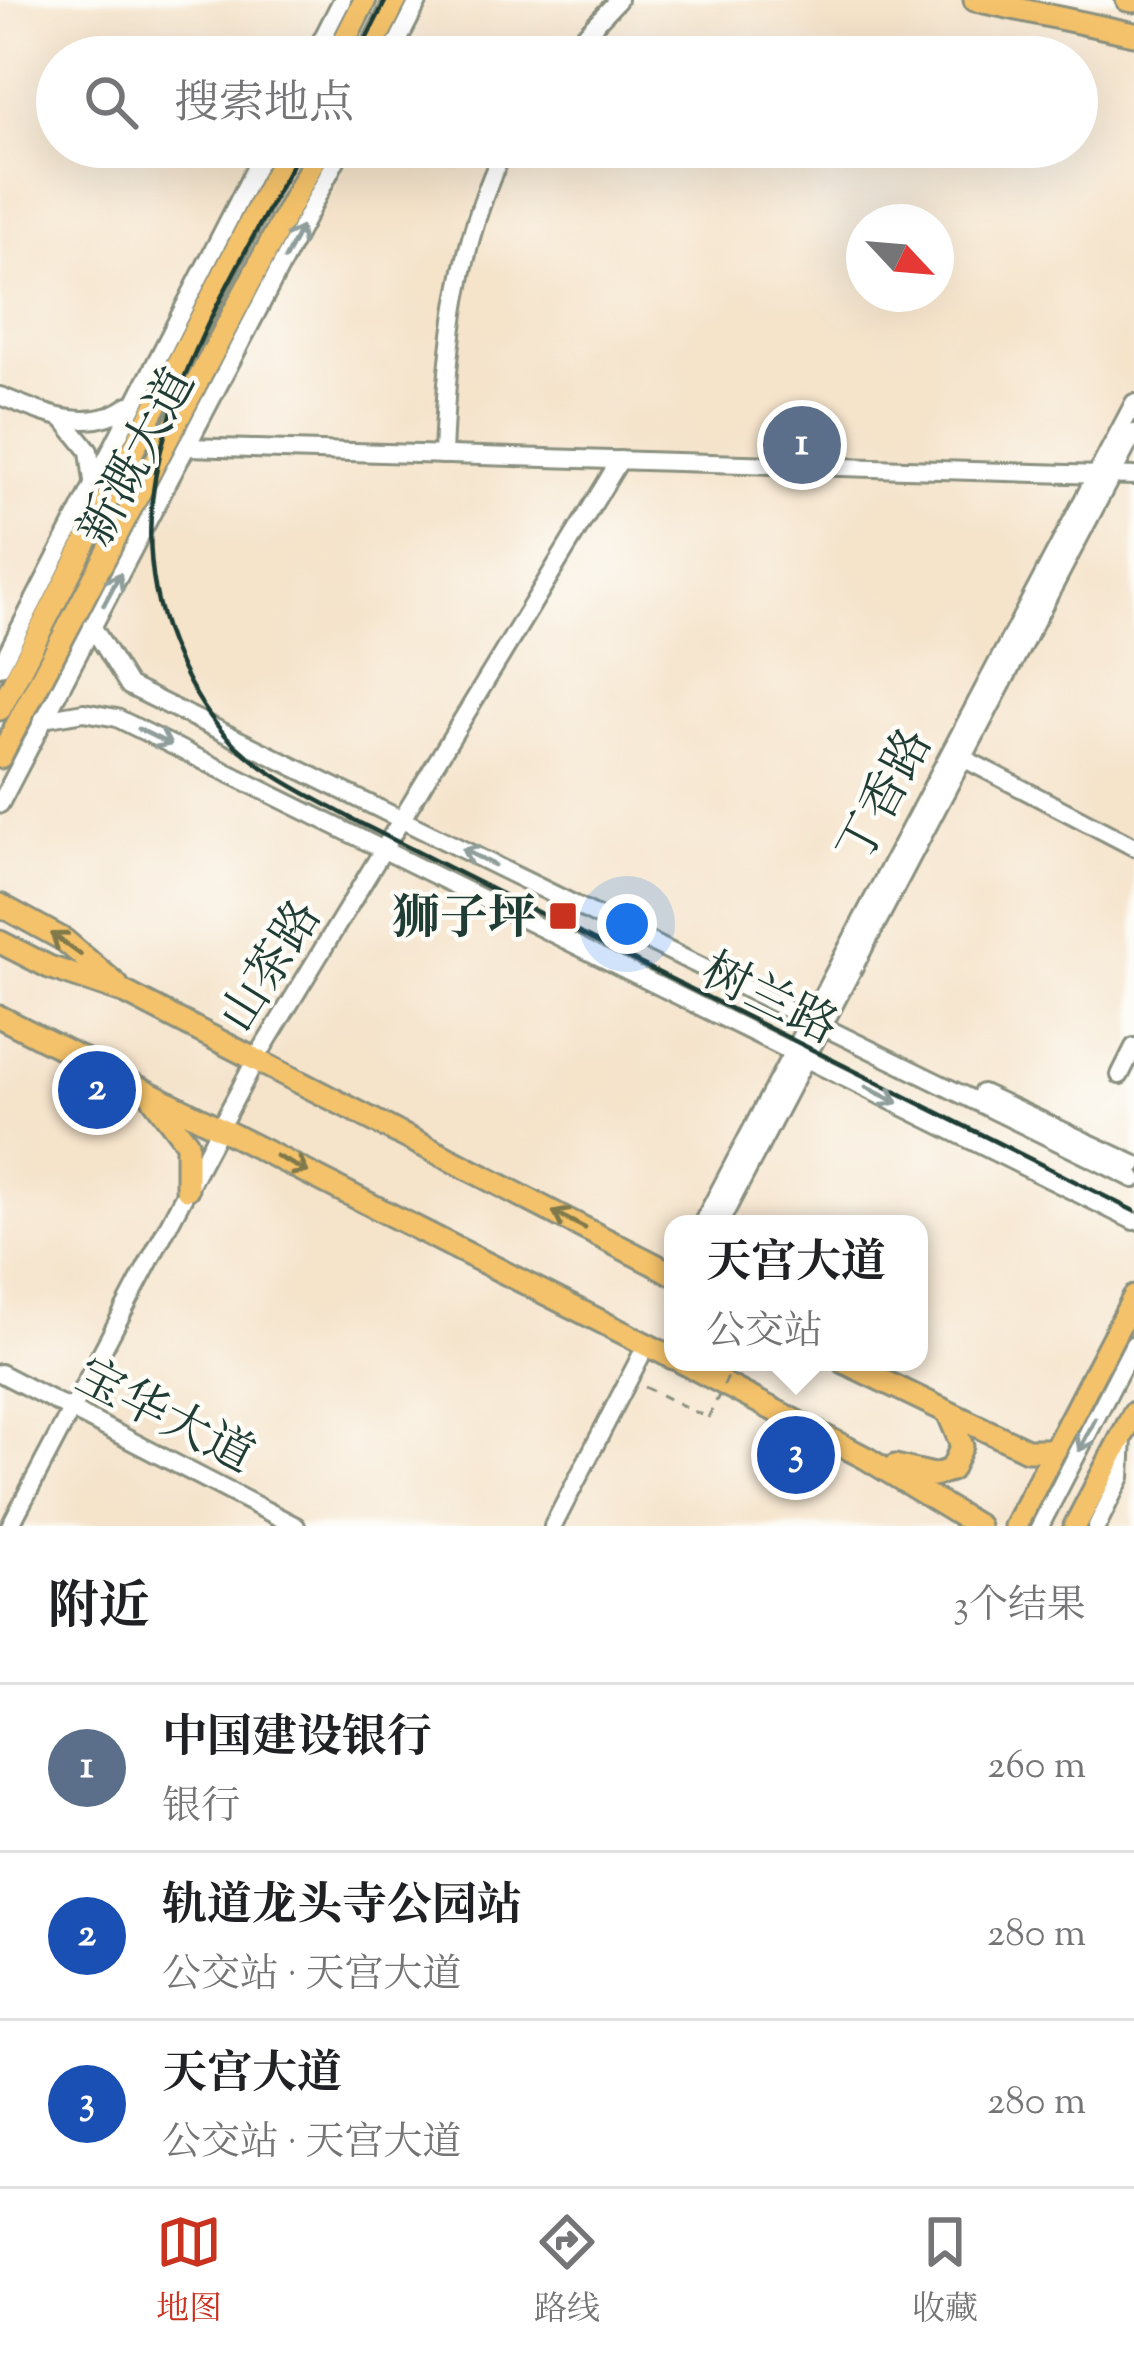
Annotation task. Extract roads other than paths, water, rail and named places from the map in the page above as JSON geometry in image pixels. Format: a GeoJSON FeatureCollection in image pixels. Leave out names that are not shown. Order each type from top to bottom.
{"type":"FeatureCollection","features":[{"type":"Feature","properties":{"kind":"main road"},"geometry":{"type":"LineString","coordinates":[[347,36],[365,0]]}},
{"type":"Feature","properties":{"kind":"main road"},"geometry":{"type":"LineString","coordinates":[[378,36],[396,0]]}},
{"type":"Feature","properties":{"kind":"main road"},"geometry":{"type":"LineString","coordinates":[[975,0],[1133,34]]}},
{"type":"Feature","properties":{"kind":"main road","name":"新溉大道"},"geometry":{"type":"LineString","coordinates":[[0,710],[278,168]]}},
{"type":"Feature","properties":{"kind":"main road","name":"新溉大道"},"geometry":{"type":"LineString","coordinates":[[0,757],[310,168]]}},
{"type":"Feature","properties":{"kind":"main road"},"geometry":{"type":"LineString","coordinates":[[0,905],[64,940],[126,993]]}},
{"type":"Feature","properties":{"kind":"main road"},"geometry":{"type":"LineString","coordinates":[[0,942],[49,967],[126,993],[664,1269]]}},
{"type":"Feature","properties":{"kind":"main road"},"geometry":{"type":"LineString","coordinates":[[0,1017],[664,1353]]}},
{"type":"Feature","properties":{"kind":"main road"},"geometry":{"type":"LineString","coordinates":[[141,1088],[183,1135],[189,1153],[187,1189]]}},
{"type":"Feature","properties":{"kind":"main road"},"geometry":{"type":"LineString","coordinates":[[1015,1526],[1134,1297]]}},
{"type":"Feature","properties":{"kind":"main road"},"geometry":{"type":"LineString","coordinates":[[699,1371],[866,1458],[978,1526]]}},
{"type":"Feature","properties":{"kind":"main road"},"geometry":{"type":"LineString","coordinates":[[861,1371],[1027,1450],[1055,1450]]}},
{"type":"Feature","properties":{"kind":"main road"},"geometry":{"type":"LineString","coordinates":[[866,1458],[924,1474],[951,1470],[962,1446],[950,1417]]}},
{"type":"Feature","properties":{"kind":"main road"},"geometry":{"type":"LineString","coordinates":[[1075,1526],[1129,1423]]}},
{"type":"Feature","properties":{"kind":"street"},"geometry":{"type":"LineString","coordinates":[[324,36],[342,0]]}},
{"type":"Feature","properties":{"kind":"street"},"geometry":{"type":"LineString","coordinates":[[406,0],[407,23]]}},
{"type":"Feature","properties":{"kind":"street"},"geometry":{"type":"LineString","coordinates":[[400,36],[419,0]]}},
{"type":"Feature","properties":{"kind":"street"},"geometry":{"type":"LineString","coordinates":[[583,36],[618,0]]}},
{"type":"Feature","properties":{"kind":"street","name":"新溉大道"},"geometry":{"type":"LineString","coordinates":[[0,667],[255,168]]}},
{"type":"Feature","properties":{"kind":"street","name":"新溉大道"},"geometry":{"type":"LineString","coordinates":[[0,804],[332,168]]}},
{"type":"Feature","properties":{"kind":"street"},"geometry":{"type":"LineString","coordinates":[[443,455],[455,292],[475,219],[496,168]]}},
{"type":"Feature","properties":{"kind":"street"},"geometry":{"type":"LineString","coordinates":[[0,396],[63,419],[104,418],[135,400]]}},
{"type":"Feature","properties":{"kind":"street","name":"丁香路"},"geometry":{"type":"LineString","coordinates":[[816,1024],[963,758],[1104,475],[1134,403]]}},
{"type":"Feature","properties":{"kind":"street"},"geometry":{"type":"LineString","coordinates":[[63,419],[89,451],[93,483]]}},
{"type":"Feature","properties":{"kind":"street","name":"丁香路"},"geometry":{"type":"LineString","coordinates":[[707,1215],[800,1054],[1104,475],[1134,433]]}},
{"type":"Feature","properties":{"kind":"street"},"geometry":{"type":"LineString","coordinates":[[188,447],[1134,476]]}},
{"type":"Feature","properties":{"kind":"street","name":"山茶路"},"geometry":{"type":"LineString","coordinates":[[10,1526],[256,1059],[620,460]]}},
{"type":"Feature","properties":{"kind":"street"},"geometry":{"type":"LineString","coordinates":[[92,626],[129,686],[1134,1179]]}},
{"type":"Feature","properties":{"kind":"street","name":"树兰路"},"geometry":{"type":"LineString","coordinates":[[43,719],[84,712],[117,718],[1134,1220]]}},
{"type":"Feature","properties":{"kind":"street"},"geometry":{"type":"LineString","coordinates":[[963,758],[1134,847]]}},
{"type":"Feature","properties":{"kind":"street"},"geometry":{"type":"LineString","coordinates":[[1120,1075],[1134,1047]]}},
{"type":"Feature","properties":{"kind":"street","name":"丁香路"},"geometry":{"type":"LineString","coordinates":[[723,1215],[800,1054]]}},
{"type":"Feature","properties":{"kind":"street"},"geometry":{"type":"LineString","coordinates":[[914,1069],[1001,1100],[1134,1165]]}},
{"type":"Feature","properties":{"kind":"street"},"geometry":{"type":"LineString","coordinates":[[1076,1409],[1134,1343]]}},
{"type":"Feature","properties":{"kind":"street"},"geometry":{"type":"LineString","coordinates":[[1040,1526],[1134,1343]]}},
{"type":"Feature","properties":{"kind":"street"},"geometry":{"type":"LineString","coordinates":[[553,1526],[647,1344]]}},
{"type":"Feature","properties":{"kind":"street","name":"宝华大道"},"geometry":{"type":"LineString","coordinates":[[0,1373],[296,1526]]}},
{"type":"Feature","properties":{"kind":"street"},"geometry":{"type":"LineString","coordinates":[[1097,1526],[1121,1477],[1129,1423]]}},
{"type":"Feature","properties":{"kind":"railway"},"geometry":{"type":"LineString","coordinates":[[368,36],[386,0]]}},
{"type":"Feature","properties":{"kind":"railway"},"geometry":{"type":"LineString","coordinates":[[290,168],[181,386],[161,449],[151,513],[153,577],[171,643],[218,727],[272,774],[358,822],[1134,1211]]}},
{"type":"Feature","properties":{"kind":"place","name":"中国建设银行"},"geometry":{"type":"Point","coordinates":[802,445]}},
{"type":"Feature","properties":{"kind":"place","name":"狮子坪"},"geometry":{"type":"Point","coordinates":[563,916]}},
{"type":"Feature","properties":{"kind":"place","name":"轨道龙头寺公园站"},"geometry":{"type":"Point","coordinates":[97,1090]}},
{"type":"Feature","properties":{"kind":"place","name":"天宫大道"},"geometry":{"type":"Point","coordinates":[796,1455]}}]}
